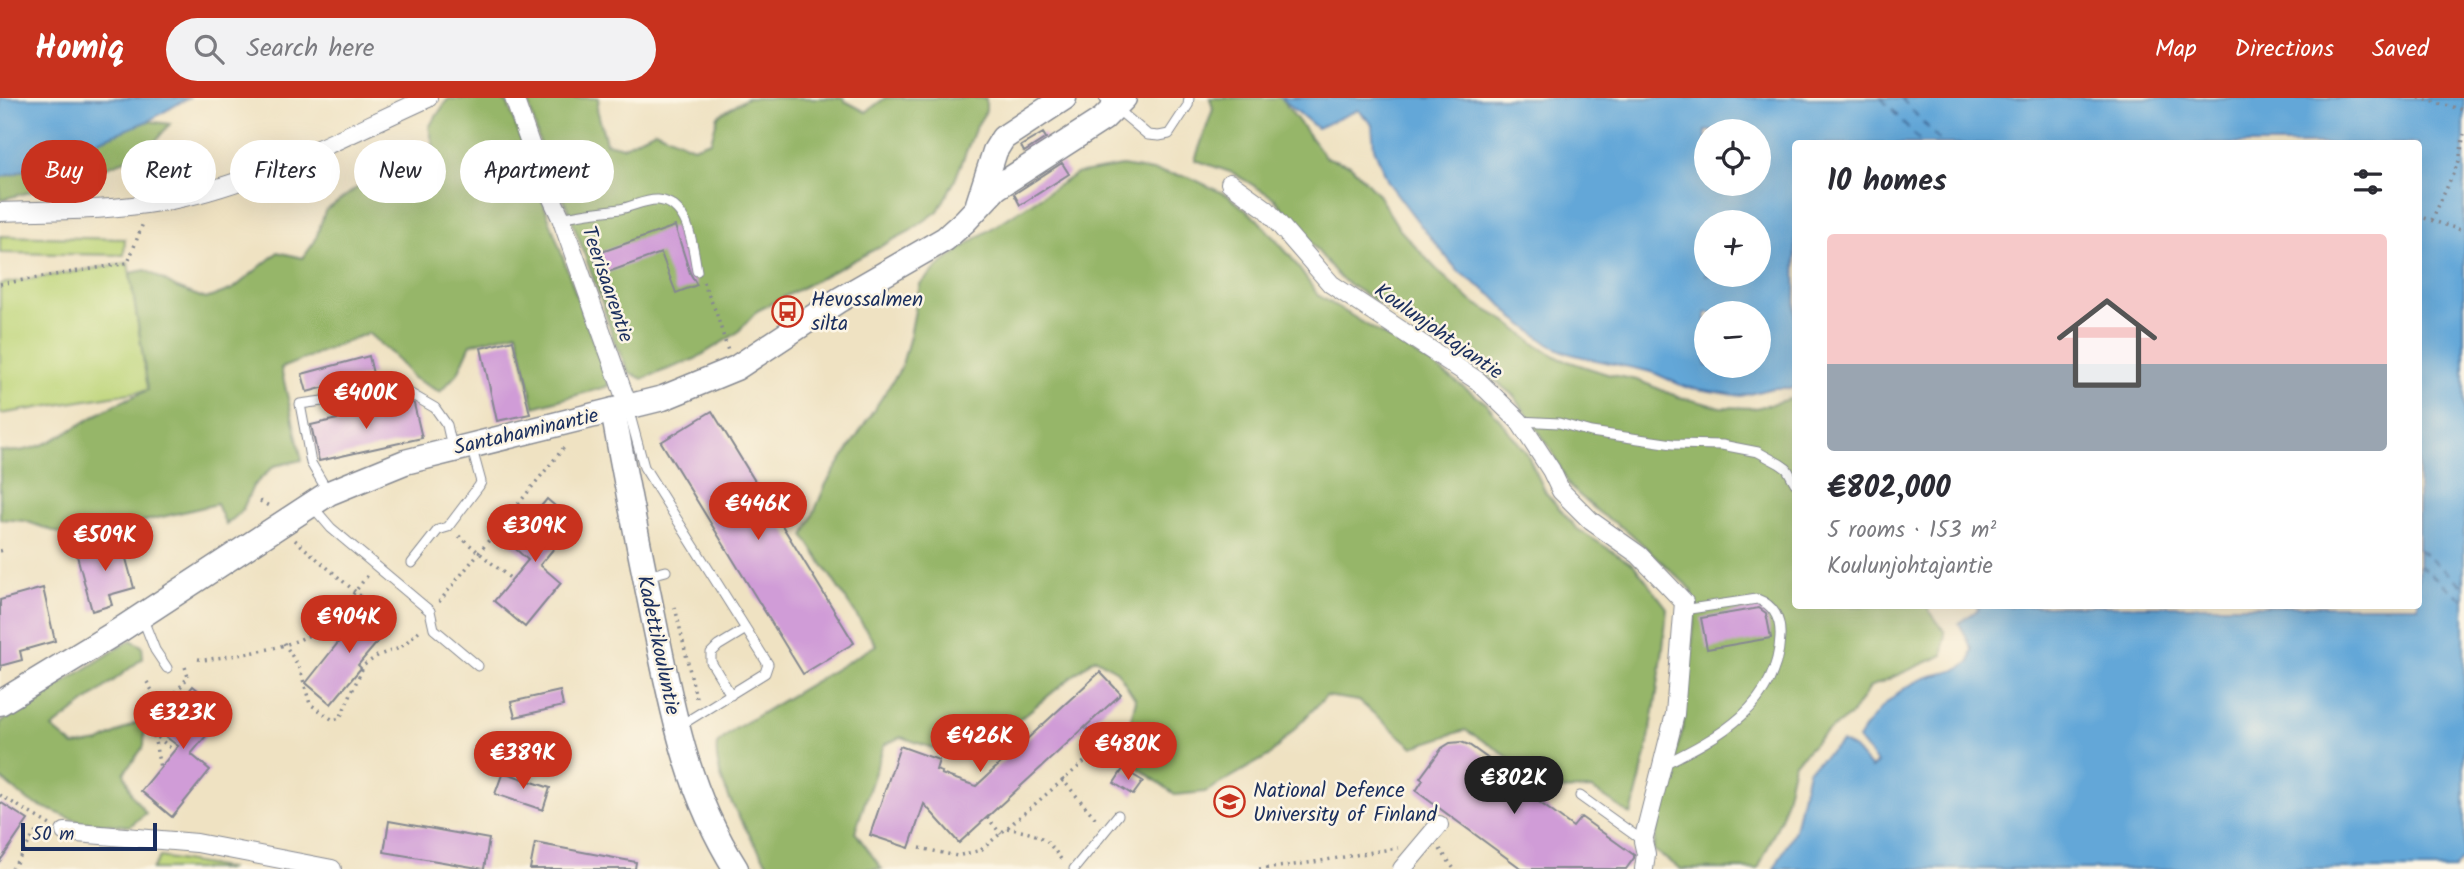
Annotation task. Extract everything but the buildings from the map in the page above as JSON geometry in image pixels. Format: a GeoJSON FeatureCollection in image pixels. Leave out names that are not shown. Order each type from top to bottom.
{"type":"FeatureCollection","features":[{"type":"Feature","properties":{"kind":"main road","name":"Santahaminantie"},"geometry":{"type":"LineString","coordinates":[[978,205],[995,151],[1003,138],[1064,98]]}},
{"type":"Feature","properties":{"kind":"main road","name":"Santahaminantie"},"geometry":{"type":"LineString","coordinates":[[0,703],[141,616],[319,499],[405,462],[663,398],[736,368],[839,300],[944,239],[1011,177],[1114,102]]}},
{"type":"Feature","properties":{"kind":"main road","name":"Kadettikouluntie"},"geometry":{"type":"LineString","coordinates":[[620,408],[655,574],[677,728],[694,786],[715,835],[736,869]]}},
{"type":"Feature","properties":{"kind":"street"},"geometry":{"type":"LineString","coordinates":[[216,187],[244,180],[428,98]]}},
{"type":"Feature","properties":{"kind":"street","name":"Teerisaarentie"},"geometry":{"type":"LineString","coordinates":[[514,98],[541,174],[561,218],[620,408]]}},
{"type":"Feature","properties":{"kind":"street","name":"Koulunjohtajantie"},"geometry":{"type":"LineString","coordinates":[[1230,183],[1266,209],[1331,284],[1478,381],[1519,421],[1551,470],[1561,491],[1591,521],[1639,555],[1684,602],[1683,610]]}},
{"type":"Feature","properties":{"kind":"street"},"geometry":{"type":"LineString","coordinates":[[0,212],[61,212],[150,203]]}},
{"type":"Feature","properties":{"kind":"street"},"geometry":{"type":"LineString","coordinates":[[1644,869],[1646,854],[1643,841],[1675,714],[1683,610]]}},
{"type":"Feature","properties":{"kind":"street"},"geometry":{"type":"LineString","coordinates":[[1402,869],[1436,829]]}},
{"type":"Feature","properties":{"kind":"street"},"geometry":{"type":"LineString","coordinates":[[65,832],[197,843],[332,869]]}},
{"type":"Feature","properties":{"kind":"lane"},"geometry":{"type":"LineString","coordinates":[[1114,102],[1148,135],[1159,136],[1169,134],[1188,105],[1189,98]]}},
{"type":"Feature","properties":{"kind":"lane"},"geometry":{"type":"LineString","coordinates":[[561,218],[657,200],[672,205],[684,218],[690,233],[697,271]]}},
{"type":"Feature","properties":{"kind":"lane"},"geometry":{"type":"LineString","coordinates":[[412,562],[438,530],[448,527],[481,482],[462,446],[435,408],[404,390],[300,404],[319,499],[331,528],[431,614],[434,629],[478,666]]}},
{"type":"Feature","properties":{"kind":"lane"},"geometry":{"type":"LineString","coordinates":[[620,408],[644,467],[768,664],[765,673],[677,728]]}},
{"type":"Feature","properties":{"kind":"lane"},"geometry":{"type":"LineString","coordinates":[[1519,421],[1559,423],[1591,432],[1673,444],[1722,445],[1758,452],[1780,464],[1792,478]]}},
{"type":"Feature","properties":{"kind":"lane"},"geometry":{"type":"LineString","coordinates":[[1662,765],[1702,746],[1735,722],[1756,702],[1772,678],[1778,659],[1781,633],[1777,615],[1769,603],[1757,599],[1683,610]]}},
{"type":"Feature","properties":{"kind":"lane"},"geometry":{"type":"LineString","coordinates":[[141,616],[155,649],[167,668]]}},
{"type":"Feature","properties":{"kind":"lane"},"geometry":{"type":"LineString","coordinates":[[730,695],[711,662],[711,653],[746,629]]}},
{"type":"Feature","properties":{"kind":"lane"},"geometry":{"type":"LineString","coordinates":[[1580,796],[1643,841]]}},
{"type":"Feature","properties":{"kind":"lane"},"geometry":{"type":"LineString","coordinates":[[1074,869],[1118,815]]}},
{"type":"Feature","properties":{"kind":"path"},"geometry":{"type":"LineString","coordinates":[[2419,98],[2464,110]]}},
{"type":"Feature","properties":{"kind":"path"},"geometry":{"type":"LineString","coordinates":[[2432,220],[2459,161],[2464,134]]}},
{"type":"Feature","properties":{"kind":"path"},"geometry":{"type":"LineString","coordinates":[[0,284],[128,263],[150,203]]}},
{"type":"Feature","properties":{"kind":"path"},"geometry":{"type":"LineString","coordinates":[[2422,217],[2464,231]]}},
{"type":"Feature","properties":{"kind":"path"},"geometry":{"type":"LineString","coordinates":[[697,271],[707,289],[736,368]]}},
{"type":"Feature","properties":{"kind":"path"},"geometry":{"type":"LineString","coordinates":[[284,643],[300,669],[310,704],[333,720],[340,718],[362,663],[400,648],[431,614],[586,417]]}},
{"type":"Feature","properties":{"kind":"path"},"geometry":{"type":"LineString","coordinates":[[260,500],[271,507],[288,534],[365,600]]}},
{"type":"Feature","properties":{"kind":"path"},"geometry":{"type":"LineString","coordinates":[[513,510],[528,520]]}},
{"type":"Feature","properties":{"kind":"path"},"geometry":{"type":"LineString","coordinates":[[448,527],[511,579]]}},
{"type":"Feature","properties":{"kind":"path"},"geometry":{"type":"LineString","coordinates":[[0,551],[6,549]]}},
{"type":"Feature","properties":{"kind":"path"},"geometry":{"type":"LineString","coordinates":[[198,659],[264,650],[321,628],[375,565]]}},
{"type":"Feature","properties":{"kind":"path"},"geometry":{"type":"LineString","coordinates":[[160,768],[154,734],[163,709],[188,677],[184,663]]}},
{"type":"Feature","properties":{"kind":"path"},"geometry":{"type":"LineString","coordinates":[[147,682],[163,709]]}},
{"type":"Feature","properties":{"kind":"path"},"geometry":{"type":"LineString","coordinates":[[180,690],[186,695]]}},
{"type":"Feature","properties":{"kind":"path"},"geometry":{"type":"LineString","coordinates":[[172,699],[178,704]]}},
{"type":"Feature","properties":{"kind":"path"},"geometry":{"type":"LineString","coordinates":[[920,848],[957,856],[981,850],[1103,746],[1085,727]]}},
{"type":"Feature","properties":{"kind":"path"},"geometry":{"type":"LineString","coordinates":[[154,734],[174,751]]}},
{"type":"Feature","properties":{"kind":"path"},"geometry":{"type":"LineString","coordinates":[[1062,779],[1105,830]]}},
{"type":"Feature","properties":{"kind":"path"},"geometry":{"type":"LineString","coordinates":[[0,795],[58,830],[45,839],[36,832],[12,869]]}},
{"type":"Feature","properties":{"kind":"path"},"geometry":{"type":"LineString","coordinates":[[987,817],[1001,834]]}},
{"type":"Feature","properties":{"kind":"path"},"geometry":{"type":"LineString","coordinates":[[1007,828],[1039,835],[1051,844],[1068,869]]}},
{"type":"Feature","properties":{"kind":"path"},"geometry":{"type":"LineString","coordinates":[[1436,829],[1443,855],[1454,869]]}},
{"type":"Feature","properties":{"kind":"path"},"geometry":{"type":"LineString","coordinates":[[1259,869],[1298,866],[1329,858],[1401,847]]}},
{"type":"Feature","properties":{"kind":"green space"},"geometry":{"type":"Polygon","coordinates":[[[500,98],[508,104],[521,140],[460,140],[460,203],[543,203],[609,386],[534,407],[517,332],[471,344],[458,373],[440,392],[413,378],[394,356],[368,333],[281,368],[302,460],[274,466],[253,486],[242,511],[226,525],[217,504],[73,538],[25,521],[0,519],[0,451],[29,449],[43,444],[114,405],[148,390],[130,273],[146,270],[177,288],[206,299],[233,289],[278,252],[303,258],[315,241],[325,211],[340,203],[340,200],[354,190],[354,203],[446,203],[446,140],[432,140],[429,127],[448,99],[500,98]]]}},
{"type":"Feature","properties":{"kind":"green space"},"geometry":{"type":"Polygon","coordinates":[[[527,98],[599,98],[597,109],[605,140],[539,140],[527,98]]]}},
{"type":"Feature","properties":{"kind":"green space"},"geometry":{"type":"Polygon","coordinates":[[[747,98],[844,98],[866,112],[885,98],[986,98],[986,111],[938,211],[910,231],[757,311],[737,333],[695,359],[642,379],[629,372],[614,341],[565,203],[614,203],[614,145],[623,147],[655,130],[693,147],[711,141],[718,116],[747,98]]]}},
{"type":"Feature","properties":{"kind":"green space"},"geometry":{"type":"Polygon","coordinates":[[[1210,98],[1281,98],[1325,157],[1350,165],[1377,193],[1400,230],[1439,272],[1471,301],[1506,321],[1539,347],[1561,359],[1607,374],[1637,380],[1679,397],[1720,407],[1756,408],[1792,400],[1792,609],[1928,609],[1945,632],[1943,655],[1870,687],[1852,714],[1820,737],[1794,764],[1782,816],[1758,869],[1681,869],[1653,850],[1662,801],[1683,729],[1695,615],[1692,590],[1629,532],[1601,514],[1570,487],[1550,448],[1514,396],[1471,362],[1341,279],[1274,198],[1233,173],[1195,160],[1213,109],[1210,98]]]}},
{"type":"Feature","properties":{"kind":"green space"},"geometry":{"type":"Polygon","coordinates":[[[148,121],[170,124],[156,140],[121,140],[121,162],[107,167],[107,140],[100,140],[148,121]]]}},
{"type":"Feature","properties":{"kind":"green space"},"geometry":{"type":"Polygon","coordinates":[[[1122,166],[1189,177],[1227,195],[1257,219],[1290,256],[1318,295],[1437,368],[1486,403],[1526,452],[1546,493],[1576,528],[1634,565],[1667,608],[1654,713],[1631,815],[1592,789],[1551,790],[1497,749],[1465,730],[1413,747],[1359,701],[1326,696],[1270,755],[1205,792],[1176,795],[1121,755],[1136,700],[1117,671],[1095,658],[974,756],[944,752],[901,737],[884,745],[855,832],[882,869],[771,869],[727,792],[717,759],[717,744],[735,729],[876,645],[804,536],[826,484],[901,368],[920,284],[972,241],[1076,174],[1122,166]]]}},
{"type":"Feature","properties":{"kind":"green space"},"geometry":{"type":"Polygon","coordinates":[[[21,171],[21,194],[0,200],[0,177],[21,171]]]}},
{"type":"Feature","properties":{"kind":"green space"},"geometry":{"type":"Polygon","coordinates":[[[0,236],[125,239],[124,255],[0,253],[0,236]]]}},
{"type":"Feature","properties":{"kind":"green space"},"geometry":{"type":"Polygon","coordinates":[[[128,263],[149,390],[0,414],[0,284],[128,263]]]}},
{"type":"Feature","properties":{"kind":"green space"},"geometry":{"type":"Polygon","coordinates":[[[131,640],[142,646],[143,658],[52,728],[74,746],[100,742],[145,718],[144,746],[124,773],[132,795],[146,813],[130,826],[80,822],[30,802],[0,778],[0,723],[131,640]]]}},
{"type":"Feature","properties":{"kind":"green space"},"geometry":{"type":"Polygon","coordinates":[[[160,857],[231,869],[152,869],[160,857]]]}},
{"type":"Feature","properties":{"kind":"water"},"geometry":{"type":"Polygon","coordinates":[[[0,98],[188,98],[148,121],[100,140],[21,140],[21,171],[0,177],[0,98]]]}},
{"type":"Feature","properties":{"kind":"water"},"geometry":{"type":"Polygon","coordinates":[[[1281,98],[2464,98],[2464,857],[2454,869],[1774,869],[1795,830],[1808,770],[1842,742],[1854,749],[1871,768],[1877,763],[1858,739],[1871,719],[1897,694],[1917,681],[1955,670],[1970,662],[1972,649],[1959,623],[1979,609],[2422,609],[2422,140],[1792,140],[1792,388],[1773,388],[1741,396],[1685,387],[1652,372],[1567,353],[1550,345],[1514,318],[1493,296],[1458,271],[1422,227],[1388,182],[1374,148],[1372,124],[1358,110],[1317,128],[1281,98]]]}},
{"type":"Feature","properties":{"kind":"ferry route"},"geometry":{"type":"LineString","coordinates":[[1881,98],[1919,140]]}},
{"type":"Feature","properties":{"kind":"ferry route"},"geometry":{"type":"LineString","coordinates":[[1901,98],[1939,140]]}},
{"type":"Feature","properties":{"kind":"ferry route"},"geometry":{"type":"LineString","coordinates":[[2422,552],[2464,586]]}},
{"type":"Feature","properties":{"kind":"ferry route"},"geometry":{"type":"LineString","coordinates":[[2422,567],[2464,600]]}},
{"type":"Feature","properties":{"kind":"place","name":"Hevossalmen silta"},"geometry":{"type":"Point","coordinates":[788,311]}},
{"type":"Feature","properties":{"kind":"place","name":"National Defence University of Finland"},"geometry":{"type":"Point","coordinates":[1230,802]}}]}
